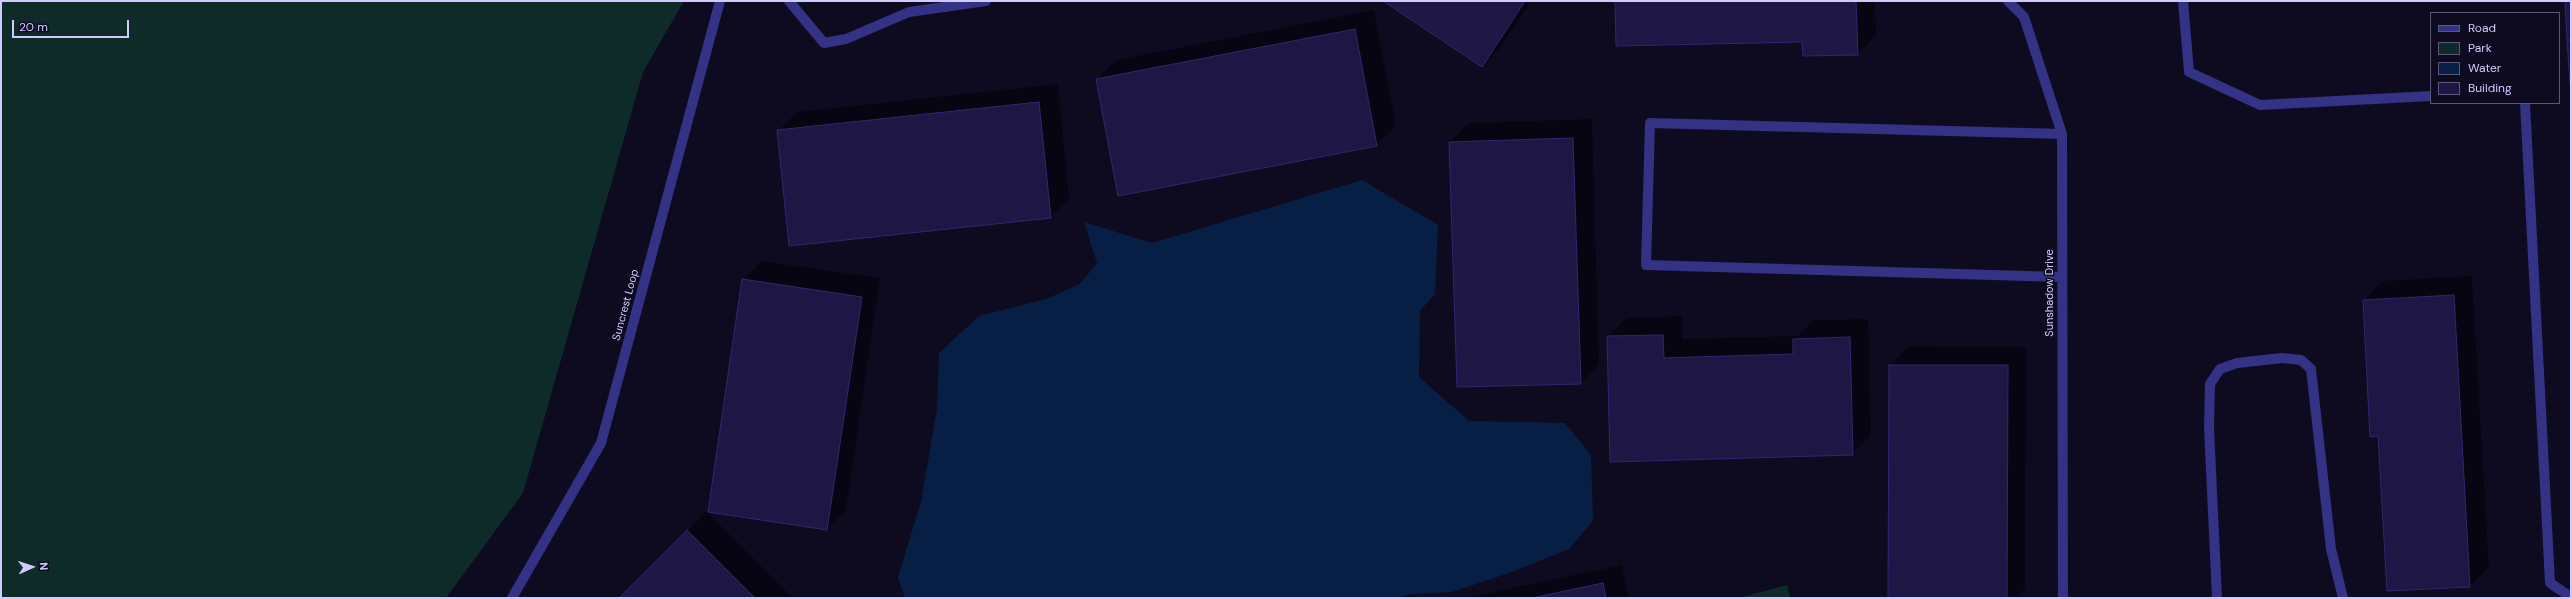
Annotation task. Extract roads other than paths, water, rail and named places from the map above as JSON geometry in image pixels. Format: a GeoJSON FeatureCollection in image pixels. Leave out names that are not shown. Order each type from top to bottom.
{"type":"FeatureCollection","features":[{"type":"Feature","properties":{"kind":"street","name":"Suncrest Loop"},"geometry":{"type":"LineString","coordinates":[[512,598],[601,443],[720,1]]}},
{"type":"Feature","properties":{"kind":"street"},"geometry":{"type":"LineString","coordinates":[[789,1],[824,43],[846,39],[909,12],[986,1]]}},
{"type":"Feature","properties":{"kind":"street","name":"Sunshadow Drive"},"geometry":{"type":"LineString","coordinates":[[2008,1],[2024,18],[2062,134],[2063,598]]}},
{"type":"Feature","properties":{"kind":"street"},"geometry":{"type":"LineString","coordinates":[[2183,1],[2189,72],[2260,105],[2430,96]]}},
{"type":"Feature","properties":{"kind":"street"},"geometry":{"type":"LineString","coordinates":[[2525,104],[2550,583],[2571,596]]}},
{"type":"Feature","properties":{"kind":"street"},"geometry":{"type":"LineString","coordinates":[[2062,134],[1650,123],[1646,265],[2062,277]]}},
{"type":"Feature","properties":{"kind":"street"},"geometry":{"type":"LineString","coordinates":[[2218,598],[2209,428],[2210,384],[2220,369],[2237,362],[2282,358],[2302,360],[2311,370],[2331,548],[2343,598]]}},
{"type":"Feature","properties":{"kind":"water"},"geometry":{"type":"Polygon","coordinates":[[[1362,180],[1438,225],[1435,294],[1420,311],[1419,377],[1469,421],[1565,423],[1591,455],[1593,521],[1569,549],[1512,572],[1452,592],[1412,594],[1392,598],[905,598],[898,577],[921,502],[937,409],[939,353],[979,316],[1046,299],[1080,284],[1097,263],[1084,222],[1152,243],[1362,180]]]}}]}
